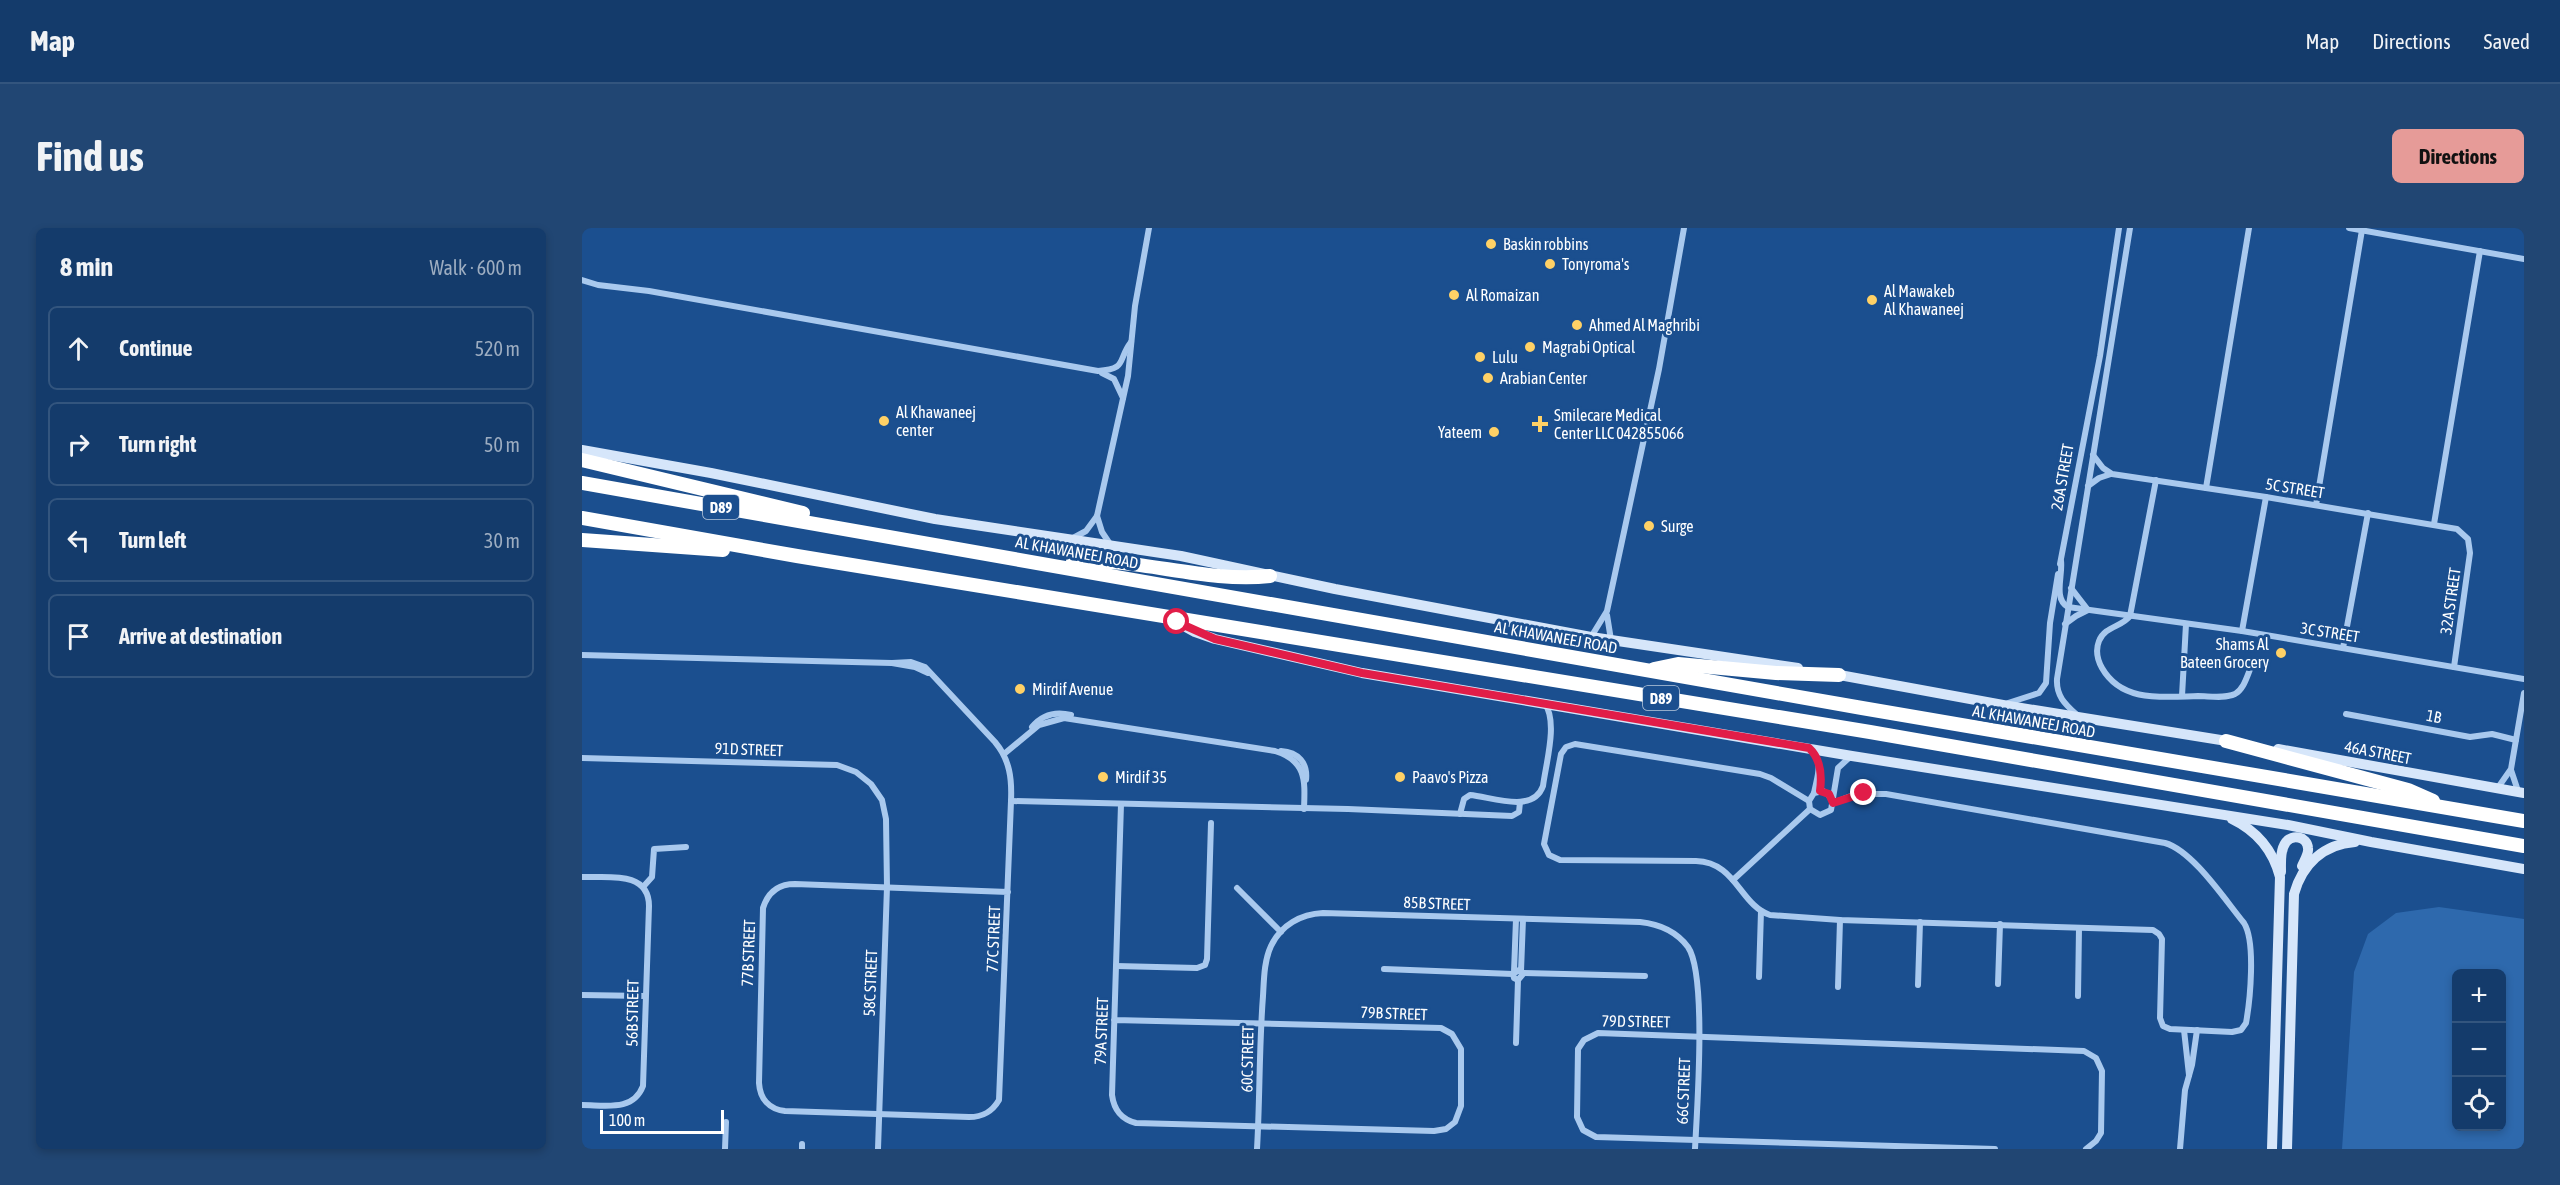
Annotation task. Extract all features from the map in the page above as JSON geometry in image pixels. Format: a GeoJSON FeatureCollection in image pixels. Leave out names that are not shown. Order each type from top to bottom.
{"type":"FeatureCollection","features":[{"type":"Feature","properties":{"kind":"highway"},"geometry":{"type":"LineString","coordinates":[[582,460],[778,506],[860,531]]}},
{"type":"Feature","properties":{"kind":"highway","name":"AL KHAWANEEJ ROAD"},"geometry":{"type":"LineString","coordinates":[[582,483],[2524,821]]}},
{"type":"Feature","properties":{"kind":"highway","name":"D89"},"geometry":{"type":"LineString","coordinates":[[582,518],[797,556],[1870,732],[2524,846]]}},
{"type":"Feature","properties":{"kind":"highway"},"geometry":{"type":"LineString","coordinates":[[582,540],[797,556]]}},
{"type":"Feature","properties":{"kind":"highway"},"geometry":{"type":"LineString","coordinates":[[1057,565],[1103,561],[1220,578],[1270,576]]}},
{"type":"Feature","properties":{"kind":"highway"},"geometry":{"type":"LineString","coordinates":[[1652,670],[1678,664],[1776,673],[1839,675]]}},
{"type":"Feature","properties":{"kind":"highway"},"geometry":{"type":"LineString","coordinates":[[2226,741],[2408,790],[2442,807]]}},
{"type":"Feature","properties":{"kind":"street"},"geometry":{"type":"LineString","coordinates":[[1070,540],[1086,531],[1097,516],[1123,399],[1135,306],[1149,228]]}},
{"type":"Feature","properties":{"kind":"street"},"geometry":{"type":"LineString","coordinates":[[1591,637],[1607,611],[1659,369],[1684,228]]}},
{"type":"Feature","properties":{"kind":"street","name":"26A STREET"},"geometry":{"type":"LineString","coordinates":[[2003,705],[2039,693],[2046,683],[2051,616],[2100,356],[2119,228]]}},
{"type":"Feature","properties":{"kind":"street","name":"26A STREET"},"geometry":{"type":"LineString","coordinates":[[2081,718],[2066,705],[2057,690],[2065,624],[2130,228]]}},
{"type":"Feature","properties":{"kind":"street"},"geometry":{"type":"LineString","coordinates":[[2206,488],[2249,228]]}},
{"type":"Feature","properties":{"kind":"street"},"geometry":{"type":"LineString","coordinates":[[2349,228],[2524,259]]}},
{"type":"Feature","properties":{"kind":"street"},"geometry":{"type":"LineString","coordinates":[[2316,505],[2362,230]]}},
{"type":"Feature","properties":{"kind":"street"},"geometry":{"type":"LineString","coordinates":[[2434,524],[2480,251]]}},
{"type":"Feature","properties":{"kind":"street"},"geometry":{"type":"LineString","coordinates":[[582,280],[598,285],[642,290],[1098,371],[1114,379],[1123,399]]}},
{"type":"Feature","properties":{"kind":"street"},"geometry":{"type":"LineString","coordinates":[[1098,371],[1115,369],[1120,366],[1131,342]]}},
{"type":"Feature","properties":{"kind":"street","name":"46A STREET"},"geometry":{"type":"LineString","coordinates":[[582,450],[711,473],[899,512],[1181,556],[1253,570],[1270,576],[1591,637],[1839,675],[2521,793]]}},
{"type":"Feature","properties":{"kind":"street"},"geometry":{"type":"LineString","coordinates":[[2093,455],[2103,468],[2112,474]]}},
{"type":"Feature","properties":{"kind":"street"},"geometry":{"type":"LineString","coordinates":[[2088,486],[2099,478],[2112,474]]}},
{"type":"Feature","properties":{"kind":"street","name":"5C STREET"},"geometry":{"type":"LineString","coordinates":[[2112,474],[2434,524],[2457,529],[2468,539]]}},
{"type":"Feature","properties":{"kind":"street"},"geometry":{"type":"LineString","coordinates":[[2156,480],[2130,616],[2127,620],[2110,628],[2100,639],[2097,657],[2105,673],[2119,686],[2136,694],[2225,696],[2235,693],[2243,686],[2251,667]]}},
{"type":"Feature","properties":{"kind":"street"},"geometry":{"type":"LineString","coordinates":[[2242,631],[2266,497]]}},
{"type":"Feature","properties":{"kind":"street"},"geometry":{"type":"LineString","coordinates":[[2343,648],[2368,513]]}},
{"type":"Feature","properties":{"kind":"street"},"geometry":{"type":"LineString","coordinates":[[1097,516],[1101,531],[1111,544]]}},
{"type":"Feature","properties":{"kind":"street","name":"32A STREET"},"geometry":{"type":"LineString","coordinates":[[2454,667],[2470,553],[2468,539]]}},
{"type":"Feature","properties":{"kind":"street"},"geometry":{"type":"LineString","coordinates":[[2061,561],[2060,597],[2062,603],[2068,607]]}},
{"type":"Feature","properties":{"kind":"street"},"geometry":{"type":"LineString","coordinates":[[2065,624],[2088,610],[2071,588]]}},
{"type":"Feature","properties":{"kind":"street","name":"3C STREET"},"geometry":{"type":"LineString","coordinates":[[2068,607],[2242,631],[2524,679]]}},
{"type":"Feature","properties":{"kind":"street"},"geometry":{"type":"LineString","coordinates":[[1607,611],[1611,640]]}},
{"type":"Feature","properties":{"kind":"street"},"geometry":{"type":"LineString","coordinates":[[1168,616],[1195,632],[1362,673],[1852,756],[2288,825],[2524,869]]}},
{"type":"Feature","properties":{"kind":"street"},"geometry":{"type":"LineString","coordinates":[[2182,696],[2186,624]]}},
{"type":"Feature","properties":{"kind":"street","name":"77C STREET"},"geometry":{"type":"LineString","coordinates":[[582,655],[892,663],[921,669],[936,678],[1004,754],[1010,771],[1011,801],[999,1100],[990,1112],[976,1117],[879,1114]]}},
{"type":"Feature","properties":{"kind":"street"},"geometry":{"type":"LineString","coordinates":[[2497,789],[2511,769],[2516,740],[2521,733],[2524,693]]}},
{"type":"Feature","properties":{"kind":"street"},"geometry":{"type":"LineString","coordinates":[[1460,814],[1464,799],[1470,795],[1520,802],[1535,798],[1543,786],[1552,720],[1545,704]]}},
{"type":"Feature","properties":{"kind":"street","name":"1B"},"geometry":{"type":"LineString","coordinates":[[2346,714],[2465,736],[2492,734],[2516,740]]}},
{"type":"Feature","properties":{"kind":"street"},"geometry":{"type":"LineString","coordinates":[[1004,754],[1026,735],[1051,720],[1081,719],[1275,752],[1289,752],[1301,759],[1306,772],[1304,809]]}},
{"type":"Feature","properties":{"kind":"street"},"geometry":{"type":"LineString","coordinates":[[1809,801],[1771,778],[1760,774],[1579,744],[1570,745],[1563,750],[1544,840],[1546,852],[1560,860],[1701,861],[1717,866],[1734,880],[1761,911],[1773,915],[1840,920],[2153,930],[2158,932],[2162,939],[2161,1022],[2166,1028],[2236,1031],[2244,1027],[2247,1019],[2252,944],[2244,923],[2190,858],[2179,849],[2158,842],[1886,794],[1856,794],[1832,800],[1817,792]]}},
{"type":"Feature","properties":{"kind":"street"},"geometry":{"type":"LineString","coordinates":[[1809,748],[1818,759],[1817,792],[1809,801],[1810,809],[1816,814],[1824,815],[1831,810],[1839,766],[1852,756]]}},
{"type":"Feature","properties":{"kind":"street","name":"91D STREET"},"geometry":{"type":"LineString","coordinates":[[582,758],[837,765],[855,772],[871,784],[882,800],[886,819]]}},
{"type":"Feature","properties":{"kind":"street"},"geometry":{"type":"LineString","coordinates":[[2511,769],[2521,793]]}},
{"type":"Feature","properties":{"kind":"street"},"geometry":{"type":"LineString","coordinates":[[1011,801],[1515,816],[1519,812],[1520,802]]}},
{"type":"Feature","properties":{"kind":"street","name":"79A STREET"},"geometry":{"type":"LineString","coordinates":[[1121,804],[1113,1103],[1121,1116],[1136,1123],[1258,1127]]}},
{"type":"Feature","properties":{"kind":"street"},"geometry":{"type":"LineString","coordinates":[[1734,880],[1810,809]]}},
{"type":"Feature","properties":{"kind":"street"},"geometry":{"type":"LineString","coordinates":[[2224,815],[2248,828],[2269,849],[2277,867],[2281,886]]}},
{"type":"Feature","properties":{"kind":"street","name":"58C STREET"},"geometry":{"type":"LineString","coordinates":[[878,1149],[887,887],[886,819]]}},
{"type":"Feature","properties":{"kind":"street"},"geometry":{"type":"LineString","coordinates":[[1116,966],[1197,968],[1205,965],[1208,959],[1211,823]]}},
{"type":"Feature","properties":{"kind":"street"},"geometry":{"type":"LineString","coordinates":[[2272,1149],[2283,848],[2287,840],[2296,837],[2304,840],[2308,847],[2293,905],[2288,1149]]}},
{"type":"Feature","properties":{"kind":"street"},"geometry":{"type":"LineString","coordinates":[[2297,884],[2306,866],[2328,849],[2345,843],[2371,842]]}},
{"type":"Feature","properties":{"kind":"street"},"geometry":{"type":"LineString","coordinates":[[582,877],[632,879],[643,887],[652,877],[654,849],[686,847]]}},
{"type":"Feature","properties":{"kind":"street","name":"77B STREET"},"geometry":{"type":"LineString","coordinates":[[879,1114],[778,1110],[771,1107],[762,1097],[759,1083],[759,1045],[763,908],[769,895],[788,884],[1008,892]]}},
{"type":"Feature","properties":{"kind":"street","name":"56B STREET"},"geometry":{"type":"LineString","coordinates":[[582,1105],[624,1105],[636,1098],[643,1086],[649,906],[647,892],[643,887]]}},
{"type":"Feature","properties":{"kind":"street"},"geometry":{"type":"LineString","coordinates":[[1237,888],[1281,932]]}},
{"type":"Feature","properties":{"kind":"street"},"geometry":{"type":"LineString","coordinates":[[1759,976],[1761,911]]}},
{"type":"Feature","properties":{"kind":"street","name":"85B STREET"},"geometry":{"type":"LineString","coordinates":[[1281,932],[1296,920],[1323,912],[1640,922]]}},
{"type":"Feature","properties":{"kind":"street"},"geometry":{"type":"LineString","coordinates":[[1516,1043],[1518,980],[1514,978],[1518,972],[1520,919]]}},
{"type":"Feature","properties":{"kind":"street"},"geometry":{"type":"LineString","coordinates":[[1838,987],[1840,920]]}},
{"type":"Feature","properties":{"kind":"street","name":"66C STREET"},"geometry":{"type":"LineString","coordinates":[[1640,922],[1667,929],[1688,947],[1697,974],[1695,1149]]}},
{"type":"Feature","properties":{"kind":"street"},"geometry":{"type":"LineString","coordinates":[[1918,985],[1920,922]]}},
{"type":"Feature","properties":{"kind":"street"},"geometry":{"type":"LineString","coordinates":[[1998,984],[2000,924]]}},
{"type":"Feature","properties":{"kind":"street"},"geometry":{"type":"LineString","coordinates":[[2078,996],[2079,928]]}},
{"type":"Feature","properties":{"kind":"street","name":"60C STREET"},"geometry":{"type":"LineString","coordinates":[[1257,1149],[1265,970],[1271,946],[1281,932]]}},
{"type":"Feature","properties":{"kind":"street"},"geometry":{"type":"LineString","coordinates":[[1384,969],[1645,976]]}},
{"type":"Feature","properties":{"kind":"street"},"geometry":{"type":"LineString","coordinates":[[582,995],[645,996]]}},
{"type":"Feature","properties":{"kind":"street","name":"79B STREET"},"geometry":{"type":"LineString","coordinates":[[1114,1020],[1441,1028],[1452,1034],[1459,1043],[1462,1064],[1460,1112],[1455,1122],[1440,1131],[1258,1127]]}},
{"type":"Feature","properties":{"kind":"street"},"geometry":{"type":"LineString","coordinates":[[2184,1030],[2189,1075]]}},
{"type":"Feature","properties":{"kind":"street"},"geometry":{"type":"LineString","coordinates":[[2180,1149],[2184,1095],[2197,1030]]}},
{"type":"Feature","properties":{"kind":"street","name":"79D STREET"},"geometry":{"type":"LineString","coordinates":[[1995,1149],[1596,1137],[1583,1130],[1579,1124],[1576,1109],[1578,1049],[1588,1036],[1598,1033],[2084,1051],[2099,1062],[2103,1075],[2101,1133],[2097,1141],[2086,1149]]}},
{"type":"Feature","properties":{"kind":"street"},"geometry":{"type":"LineString","coordinates":[[725,1149],[726,1122]]}},
{"type":"Feature","properties":{"kind":"shaded area"},"geometry":{"type":"Polygon","coordinates":[[[2439,907],[2524,919],[2524,1149],[2342,1149],[2354,972],[2368,934],[2396,913],[2439,907]]]}},
{"type":"Feature","properties":{"kind":"place","name":"Baskin robbins"},"geometry":{"type":"Point","coordinates":[1491,244]}},
{"type":"Feature","properties":{"kind":"place","name":"Tonyroma's"},"geometry":{"type":"Point","coordinates":[1550,264]}},
{"type":"Feature","properties":{"kind":"place","name":"Al Romaizan"},"geometry":{"type":"Point","coordinates":[1454,295]}},
{"type":"Feature","properties":{"kind":"place","name":"Al Mawakeb Al Khawaneej"},"geometry":{"type":"Point","coordinates":[1872,300]}},
{"type":"Feature","properties":{"kind":"place","name":"Ahmed Al Maghribi"},"geometry":{"type":"Point","coordinates":[1577,325]}},
{"type":"Feature","properties":{"kind":"place","name":"Magrabi Optical"},"geometry":{"type":"Point","coordinates":[1530,347]}},
{"type":"Feature","properties":{"kind":"place","name":"Lulu"},"geometry":{"type":"Point","coordinates":[1480,357]}},
{"type":"Feature","properties":{"kind":"place","name":"Arabian Center"},"geometry":{"type":"Point","coordinates":[1488,378]}},
{"type":"Feature","properties":{"kind":"place","name":"Al Khawaneej center"},"geometry":{"type":"Point","coordinates":[884,421]}},
{"type":"Feature","properties":{"kind":"place","name":"Smilecare Medical Center LLC 042855066"},"geometry":{"type":"Point","coordinates":[1540,424]}},
{"type":"Feature","properties":{"kind":"place","name":"Yateem"},"geometry":{"type":"Point","coordinates":[1494,432]}},
{"type":"Feature","properties":{"kind":"place","name":"Surge"},"geometry":{"type":"Point","coordinates":[1649,526]}},
{"type":"Feature","properties":{"kind":"place","name":"Shams Al Bateen Grocery"},"geometry":{"type":"Point","coordinates":[2281,653]}},
{"type":"Feature","properties":{"kind":"place","name":"Mirdif Avenue"},"geometry":{"type":"Point","coordinates":[1020,689]}},
{"type":"Feature","properties":{"kind":"place","name":"Mirdif 35"},"geometry":{"type":"Point","coordinates":[1103,777]}},
{"type":"Feature","properties":{"kind":"place","name":"Paavo's Pizza"},"geometry":{"type":"Point","coordinates":[1400,777]}},
{"type":"Feature","properties":{"kind":"route"},"geometry":{"type":"LineString","coordinates":[[1177,622],[1215,639],[1362,673],[1809,748],[1816,754],[1819,763],[1820,791],[1829,794],[1833,803],[1848,796],[1864,793]]}}]}
